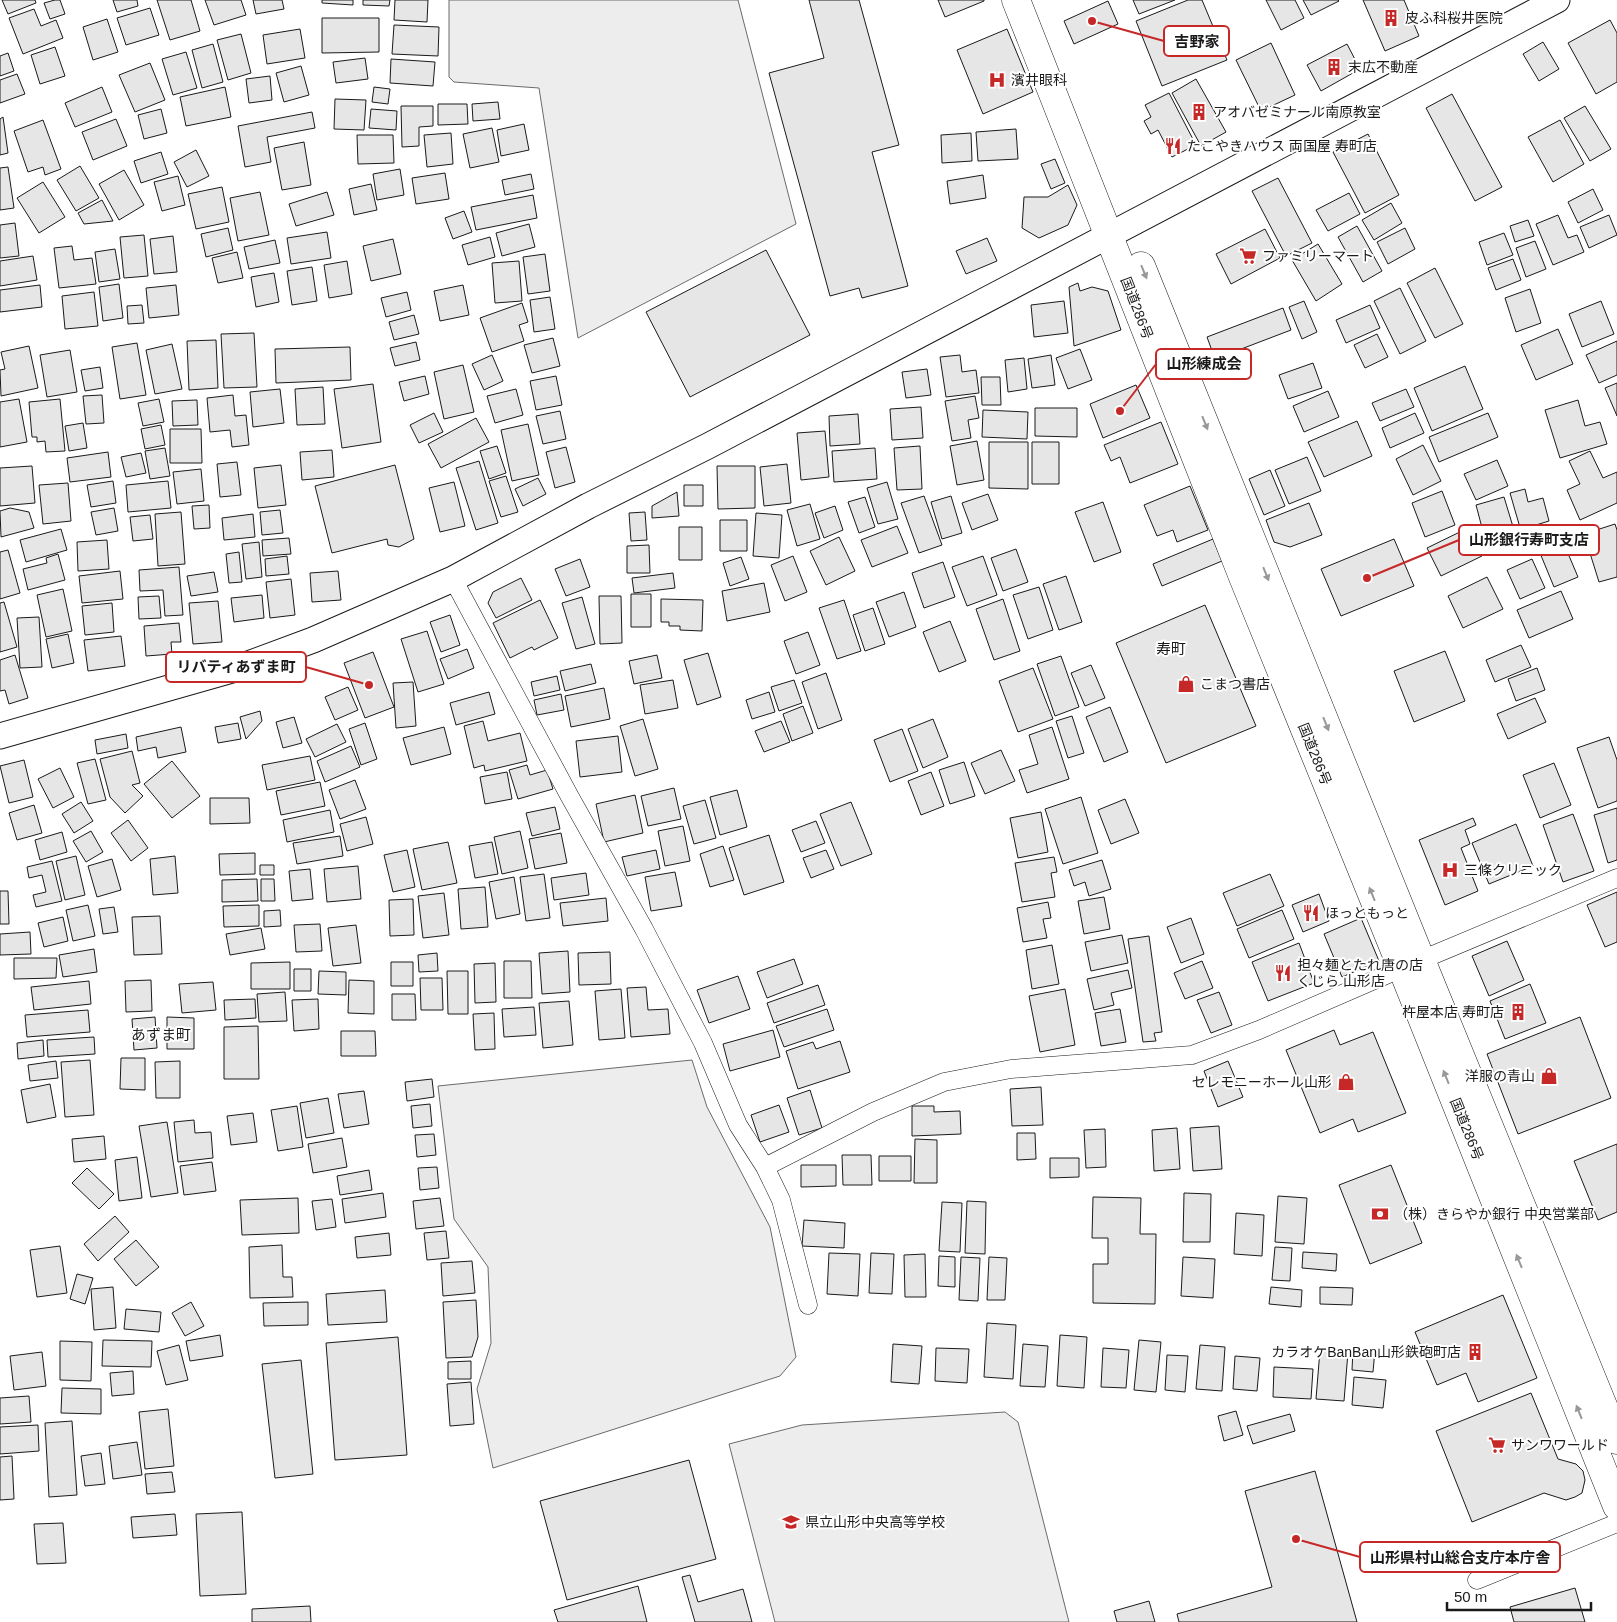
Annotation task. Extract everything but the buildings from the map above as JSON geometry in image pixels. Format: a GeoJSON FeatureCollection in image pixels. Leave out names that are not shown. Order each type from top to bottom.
{"type":"FeatureCollection","features":[{"type":"Feature","properties":{"kind":"highway","name":"国道286号"},"geometry":{"type":"LineString","coordinates":[[1016,0],[1117,231]]}},
{"type":"Feature","properties":{"kind":"highway","name":"国道286号"},"geometry":{"type":"LineString","coordinates":[[1034,0],[1243,577],[1617,1440]]}},
{"type":"Feature","properties":{"kind":"highway","name":"国道286号"},"geometry":{"type":"LineString","coordinates":[[1412,964],[1617,1506]]}},
{"type":"Feature","properties":{"kind":"street"},"geometry":{"type":"LineString","coordinates":[[0,736],[232,670],[313,640],[397,602],[454,579],[588,506],[708,446],[1557,0]]}},
{"type":"Feature","properties":{"kind":"street"},"geometry":{"type":"LineString","coordinates":[[454,579],[570,797],[644,929],[703,1043],[738,1125],[765,1167],[781,1200],[808,1305]]}},
{"type":"Feature","properties":{"kind":"street"},"geometry":{"type":"LineString","coordinates":[[765,1167],[872,1112],[944,1082],[1011,1069],[1192,1055],[1259,1030],[1617,878]]}},
{"type":"Feature","properties":{"kind":"street"},"geometry":{"type":"LineString","coordinates":[[1478,1580],[1617,1523]]}},
{"type":"Feature","properties":{"kind":"shaded area"},"geometry":{"type":"Polygon","coordinates":[[[449,0],[738,0],[796,224],[578,338],[539,88],[454,82],[449,77],[449,0]]]}},
{"type":"Feature","properties":{"kind":"shaded area"},"geometry":{"type":"Polygon","coordinates":[[[692,1060],[707,1107],[770,1227],[796,1357],[780,1376],[493,1468],[477,1389],[491,1343],[488,1267],[454,1219],[438,1086],[692,1060]]]}},
{"type":"Feature","properties":{"kind":"shaded area"},"geometry":{"type":"Polygon","coordinates":[[[1005,1412],[1018,1422],[1069,1622],[775,1622],[729,1444],[802,1425],[1005,1412]]]}},
{"type":"Feature","properties":{"kind":"place","name":"皮ふ科桜井医院"},"geometry":{"type":"Point","coordinates":[1391,18]}},
{"type":"Feature","properties":{"kind":"place","name":"吉野家"},"geometry":{"type":"Point","coordinates":[1092,21]}},
{"type":"Feature","properties":{"kind":"place","name":"末広不動産"},"geometry":{"type":"Point","coordinates":[1334,67]}},
{"type":"Feature","properties":{"kind":"place","name":"濱井眼科"},"geometry":{"type":"Point","coordinates":[997,80]}},
{"type":"Feature","properties":{"kind":"place","name":"アオバゼミナール南原教室"},"geometry":{"type":"Point","coordinates":[1199,112]}},
{"type":"Feature","properties":{"kind":"place","name":"たこやきハウス 両国屋 寿町店"},"geometry":{"type":"Point","coordinates":[1173,146]}},
{"type":"Feature","properties":{"kind":"place","name":"ファミリーマート"},"geometry":{"type":"Point","coordinates":[1248,256]}},
{"type":"Feature","properties":{"kind":"place","name":"山形練成会"},"geometry":{"type":"Point","coordinates":[1120,411]}},
{"type":"Feature","properties":{"kind":"place","name":"山形銀行寿町支店"},"geometry":{"type":"Point","coordinates":[1367,578]}},
{"type":"Feature","properties":{"kind":"place","name":"こまつ書店"},"geometry":{"type":"Point","coordinates":[1186,684]}},
{"type":"Feature","properties":{"kind":"place","name":"リバティあずま町"},"geometry":{"type":"Point","coordinates":[369,685]}},
{"type":"Feature","properties":{"kind":"place","name":"三條クリニック"},"geometry":{"type":"Point","coordinates":[1450,870]}},
{"type":"Feature","properties":{"kind":"place","name":"ほっともっと"},"geometry":{"type":"Point","coordinates":[1311,913]}},
{"type":"Feature","properties":{"kind":"place","name":"担々麺とたれ唐の店 くじら 山形店"},"geometry":{"type":"Point","coordinates":[1283,973]}},
{"type":"Feature","properties":{"kind":"place","name":"杵屋本店 寿町店"},"geometry":{"type":"Point","coordinates":[1518,1012]}},
{"type":"Feature","properties":{"kind":"place","name":"洋服の青山"},"geometry":{"type":"Point","coordinates":[1549,1076]}},
{"type":"Feature","properties":{"kind":"place","name":"セレモニーホール山形"},"geometry":{"type":"Point","coordinates":[1346,1082]}},
{"type":"Feature","properties":{"kind":"place","name":"（株）きらやか銀行 中央営業部"},"geometry":{"type":"Point","coordinates":[1380,1214]}},
{"type":"Feature","properties":{"kind":"place","name":"カラオケBanBan山形鉄砲町店"},"geometry":{"type":"Point","coordinates":[1475,1352]}},
{"type":"Feature","properties":{"kind":"place","name":"サンワワールド"},"geometry":{"type":"Point","coordinates":[1497,1445]}},
{"type":"Feature","properties":{"kind":"place","name":"県立山形中央高等学校"},"geometry":{"type":"Point","coordinates":[791,1522]}},
{"type":"Feature","properties":{"kind":"place","name":"山形県村山総合支庁本庁舎"},"geometry":{"type":"Point","coordinates":[1296,1539]}},
{"type":"Feature","properties":{"kind":"district","name":"寿町"},"geometry":{"type":"Point","coordinates":[1171,649]}},
{"type":"Feature","properties":{"kind":"district","name":"あずま町"},"geometry":{"type":"Point","coordinates":[161,1035]}}]}
